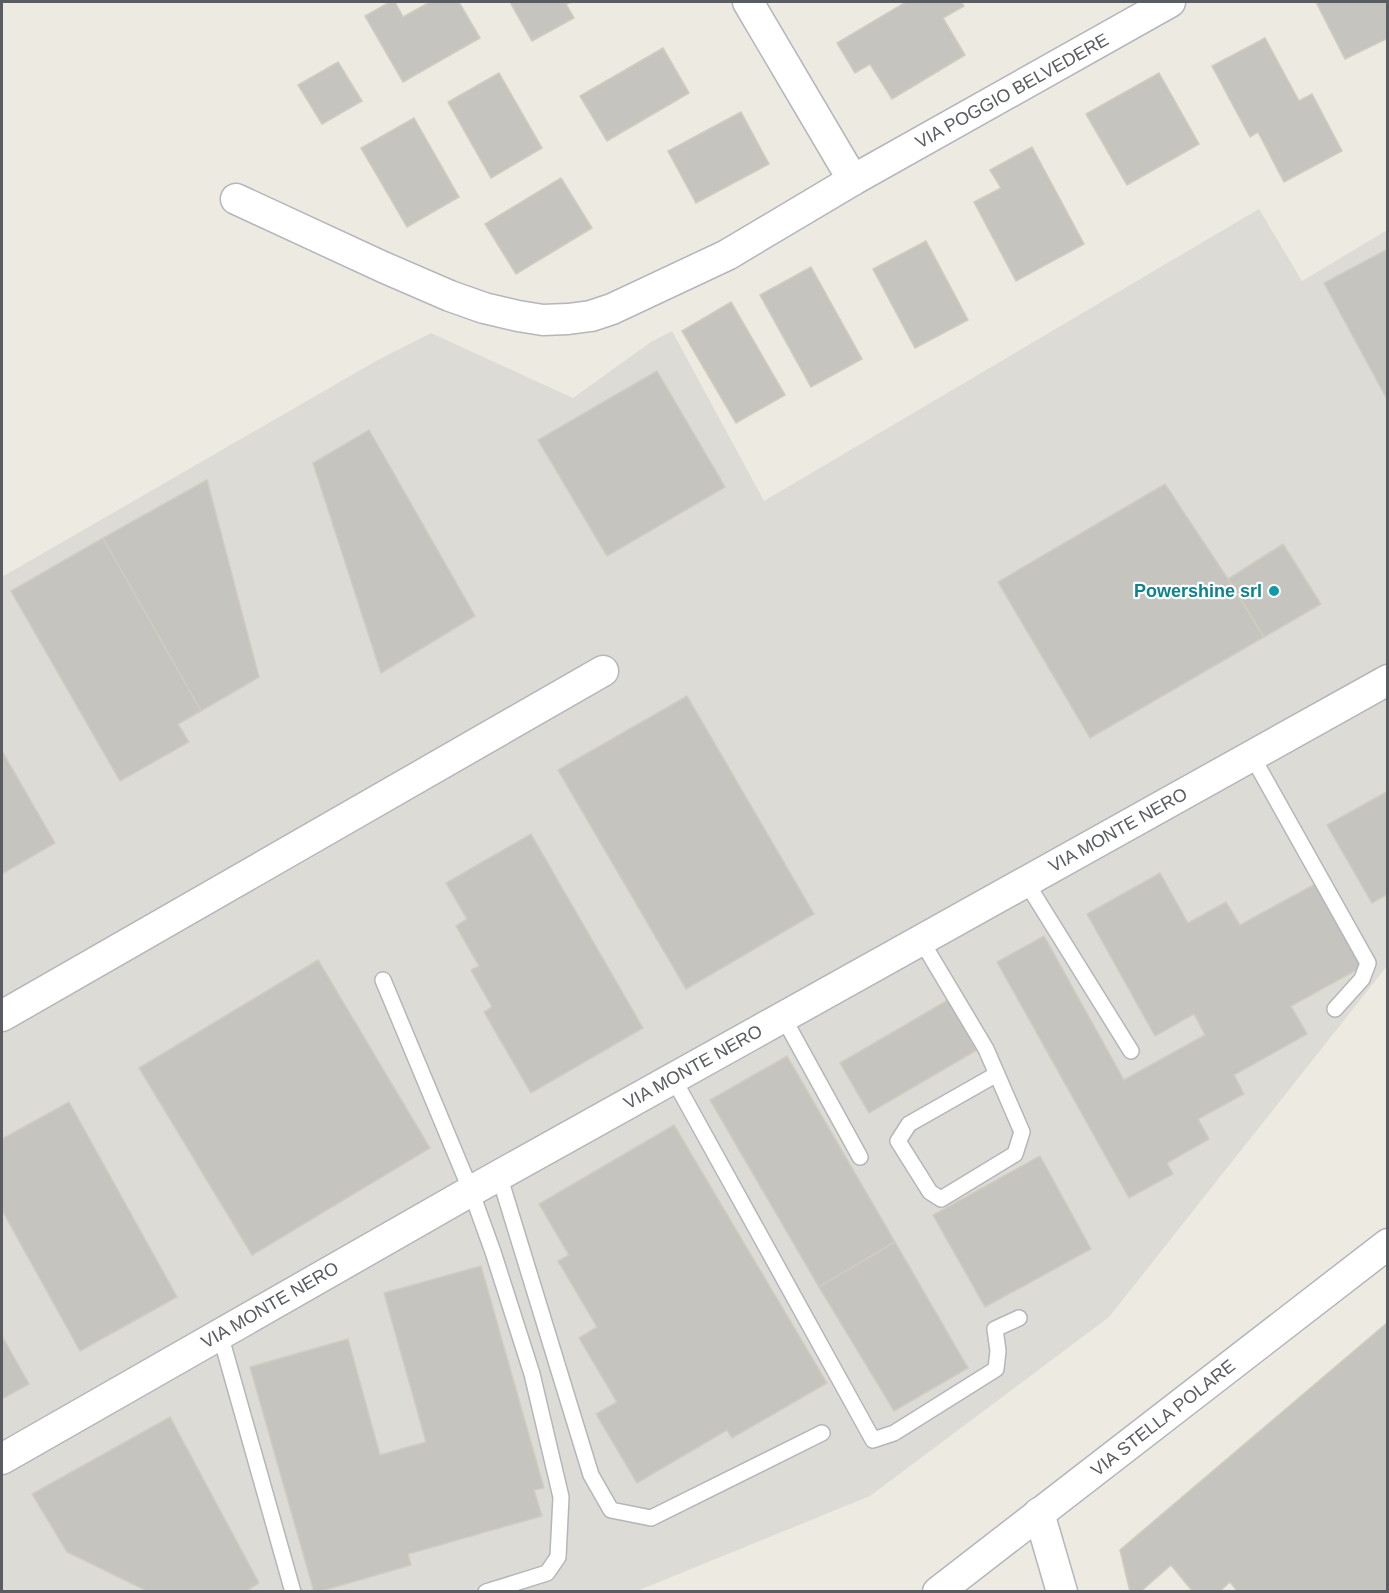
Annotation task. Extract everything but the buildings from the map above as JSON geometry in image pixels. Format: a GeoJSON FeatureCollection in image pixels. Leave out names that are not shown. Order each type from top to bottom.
{"type":"FeatureCollection","features":[{"type":"Feature","properties":{"kind":"street"},"geometry":{"type":"LineString","coordinates":[[748,2],[854,180]]}},
{"type":"Feature","properties":{"kind":"street","name":"VIA POGGIO BELVEDERE"},"geometry":{"type":"LineString","coordinates":[[236,200],[383,267],[484,308],[543,320],[591,316],[612,309],[728,255],[854,180],[1170,2]]}},
{"type":"Feature","properties":{"kind":"street"},"geometry":{"type":"LineString","coordinates":[[2,1016],[603,670]]}},
{"type":"Feature","properties":{"kind":"street","name":"VIA MONTE NERO"},"geometry":{"type":"LineString","coordinates":[[2,1459],[499,1175],[1388,680]]}},
{"type":"Feature","properties":{"kind":"street","name":"VIA STELLA POLARE"},"geometry":{"type":"LineString","coordinates":[[938,1592],[1388,1244]]}},
{"type":"Feature","properties":{"kind":"street"},"geometry":{"type":"LineString","coordinates":[[1039,1513],[1062,1592]]}},
{"type":"Feature","properties":{"kind":"lane"},"geometry":{"type":"LineString","coordinates":[[1252,756],[1368,963],[1362,979],[1335,1008]]}},
{"type":"Feature","properties":{"kind":"lane"},"geometry":{"type":"LineString","coordinates":[[1026,882],[1131,1051]]}},
{"type":"Feature","properties":{"kind":"lane"},"geometry":{"type":"LineString","coordinates":[[921,940],[986,1049],[997,1074],[1022,1132],[1015,1154],[941,1199],[930,1192],[898,1141],[909,1124],[997,1074]]}},
{"type":"Feature","properties":{"kind":"lane"},"geometry":{"type":"LineString","coordinates":[[383,980],[471,1191],[493,1252],[532,1374],[561,1497],[558,1557],[547,1573],[486,1592]]}},
{"type":"Feature","properties":{"kind":"lane"},"geometry":{"type":"LineString","coordinates":[[783,1017],[860,1157]]}},
{"type":"Feature","properties":{"kind":"lane"},"geometry":{"type":"LineString","coordinates":[[673,1078],[873,1440],[894,1433],[996,1369],[998,1351],[995,1329],[1019,1318]]}},
{"type":"Feature","properties":{"kind":"lane"},"geometry":{"type":"LineString","coordinates":[[499,1175],[591,1475],[611,1510],[651,1518],[822,1433]]}},
{"type":"Feature","properties":{"kind":"lane"},"geometry":{"type":"LineString","coordinates":[[220,1334],[293,1592]]}},
{"type":"Feature","properties":{"kind":"shaded area"},"geometry":{"type":"Polygon","coordinates":[[[1259,209],[1302,281],[1387,230],[1387,966],[1109,1317],[870,1496],[637,1591],[2,1591],[2,577],[376,361],[431,333],[573,398],[651,342],[672,331],[764,501],[1259,209]]]}},
{"type":"Feature","properties":{"kind":"place","name":"Powershine srl"},"geometry":{"type":"Point","coordinates":[1274,591]}}]}
